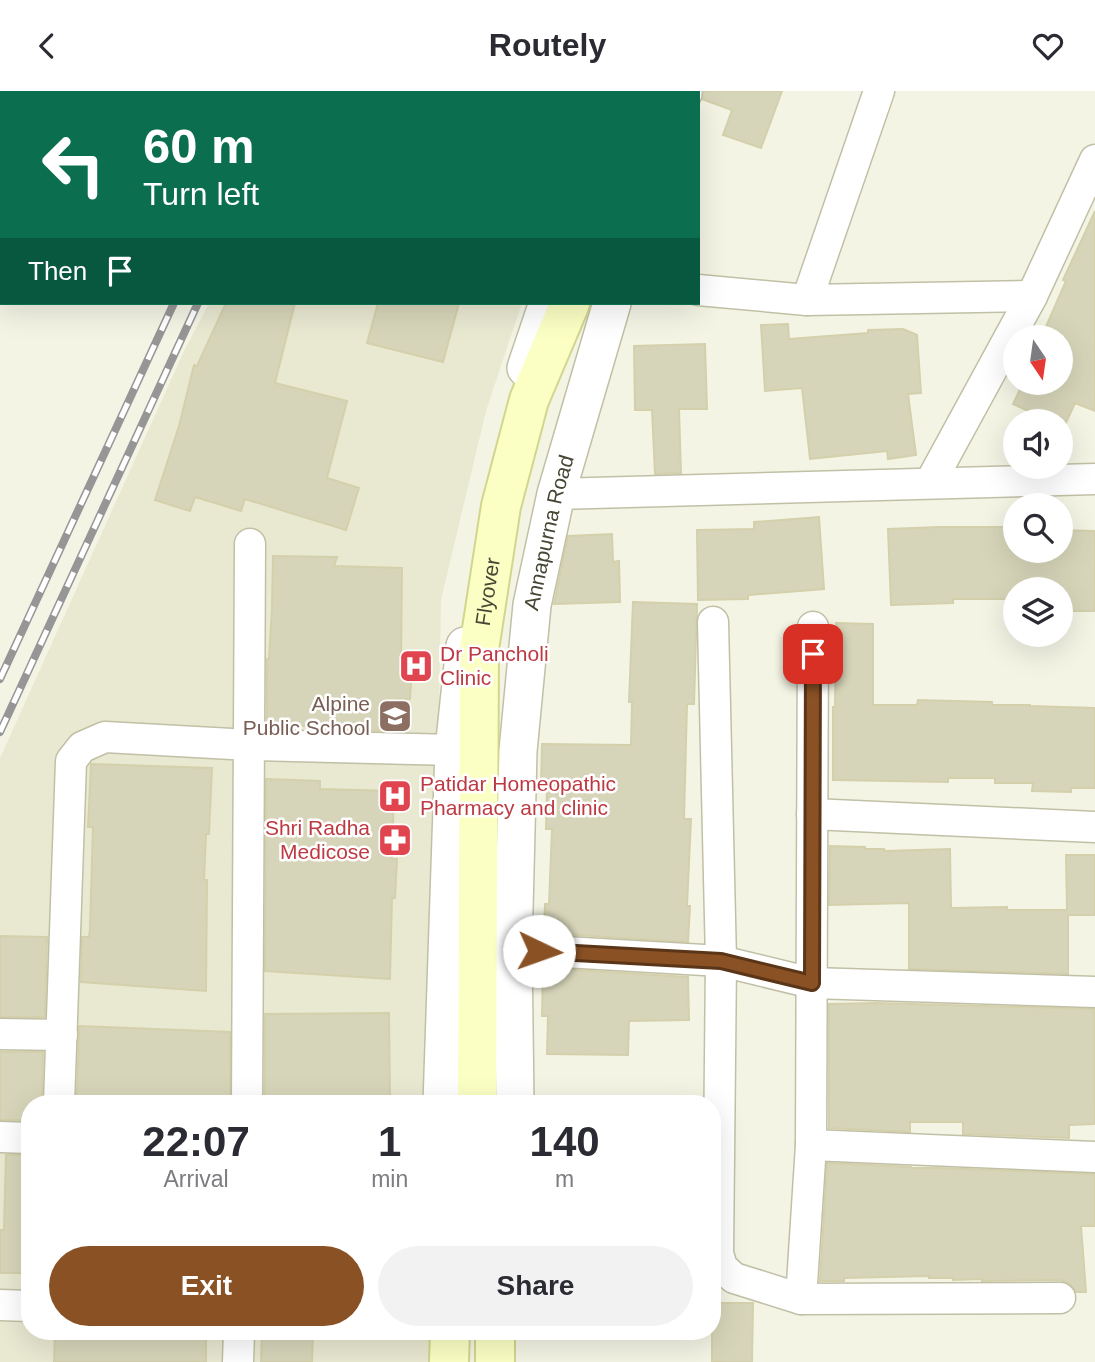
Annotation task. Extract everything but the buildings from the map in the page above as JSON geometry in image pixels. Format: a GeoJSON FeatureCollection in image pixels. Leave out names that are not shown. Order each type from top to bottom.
{"type":"FeatureCollection","features":[{"type":"Feature","properties":{"kind":"main road","name":"Flyover"},"geometry":{"type":"LineString","coordinates":[[477,1095],[479,649],[501,506],[529,400],[569,305]]}},
{"type":"Feature","properties":{"kind":"main road"},"geometry":{"type":"LineString","coordinates":[[449,1362],[450,1340]]}},
{"type":"Feature","properties":{"kind":"main road"},"geometry":{"type":"LineString","coordinates":[[495,1340],[495,1362]]}},
{"type":"Feature","properties":{"kind":"street"},"geometry":{"type":"LineString","coordinates":[[807,300],[879,91]]}},
{"type":"Feature","properties":{"kind":"street"},"geometry":{"type":"LineString","coordinates":[[930,483],[1032,296],[1095,160]]}},
{"type":"Feature","properties":{"kind":"street"},"geometry":{"type":"LineString","coordinates":[[700,290],[807,300],[1032,296]]}},
{"type":"Feature","properties":{"kind":"street"},"geometry":{"type":"LineString","coordinates":[[442,1095],[454,750],[468,617],[491,486],[532,346],[547,305]]}},
{"type":"Feature","properties":{"kind":"street","name":"Annapurna Road"},"geometry":{"type":"LineString","coordinates":[[515,1095],[513,949],[518,751],[532,605],[556,494],[610,305]]}},
{"type":"Feature","properties":{"kind":"street"},"geometry":{"type":"LineString","coordinates":[[556,494],[1095,479]]}},
{"type":"Feature","properties":{"kind":"street"},"geometry":{"type":"LineString","coordinates":[[247,1095],[250,544]]}},
{"type":"Feature","properties":{"kind":"street"},"geometry":{"type":"LineString","coordinates":[[713,622],[721,961],[720,1095]]}},
{"type":"Feature","properties":{"kind":"street"},"geometry":{"type":"LineString","coordinates":[[802,1299],[811,1145],[813,627]]}},
{"type":"Feature","properties":{"kind":"street"},"geometry":{"type":"LineString","coordinates":[[59,1095],[71,761],[82,747],[105,737],[250,745],[454,750]]}},
{"type":"Feature","properties":{"kind":"street"},"geometry":{"type":"LineString","coordinates":[[812,814],[1095,827]]}},
{"type":"Feature","properties":{"kind":"street"},"geometry":{"type":"LineString","coordinates":[[513,949],[721,961],[812,983],[1095,992]]}},
{"type":"Feature","properties":{"kind":"street"},"geometry":{"type":"LineString","coordinates":[[0,1034],[62,1035]]}},
{"type":"Feature","properties":{"kind":"street"},"geometry":{"type":"LineString","coordinates":[[0,1137],[21,1138]]}},
{"type":"Feature","properties":{"kind":"street"},"geometry":{"type":"LineString","coordinates":[[811,1145],[1095,1157]]}},
{"type":"Feature","properties":{"kind":"street"},"geometry":{"type":"LineString","coordinates":[[721,1264],[734,1278],[802,1299],[1060,1298]]}},
{"type":"Feature","properties":{"kind":"street"},"geometry":{"type":"LineString","coordinates":[[0,1305],[21,1306]]}},
{"type":"Feature","properties":{"kind":"street"},"geometry":{"type":"LineString","coordinates":[[238,1362],[239,1340]]}},
{"type":"Feature","properties":{"kind":"shaded area"},"geometry":{"type":"Polygon","coordinates":[[[208,305],[521,305],[486,411],[441,600],[432,1095],[21,1095],[21,1340],[431,1340],[431,1362],[0,1362],[0,758],[184,351],[208,305]]]}},
{"type":"Feature","properties":{"kind":"railway"},"geometry":{"type":"LineString","coordinates":[[0,679],[173,305]]}},
{"type":"Feature","properties":{"kind":"railway"},"geometry":{"type":"LineString","coordinates":[[0,732],[197,305]]}},
{"type":"Feature","properties":{"kind":"place","name":"Dr Pancholi Clinic"},"geometry":{"type":"Point","coordinates":[416,666]}},
{"type":"Feature","properties":{"kind":"place","name":"Alpine Public School"},"geometry":{"type":"Point","coordinates":[395,716]}},
{"type":"Feature","properties":{"kind":"place","name":"Patidar Homeopathic Pharmacy and clinic"},"geometry":{"type":"Point","coordinates":[395,796]}},
{"type":"Feature","properties":{"kind":"place","name":"Shri Radha Medicose"},"geometry":{"type":"Point","coordinates":[395,840]}},
{"type":"Feature","properties":{"kind":"route"},"geometry":{"type":"LineString","coordinates":[[539,951],[721,961],[812,983],[813,654]]}}]}
